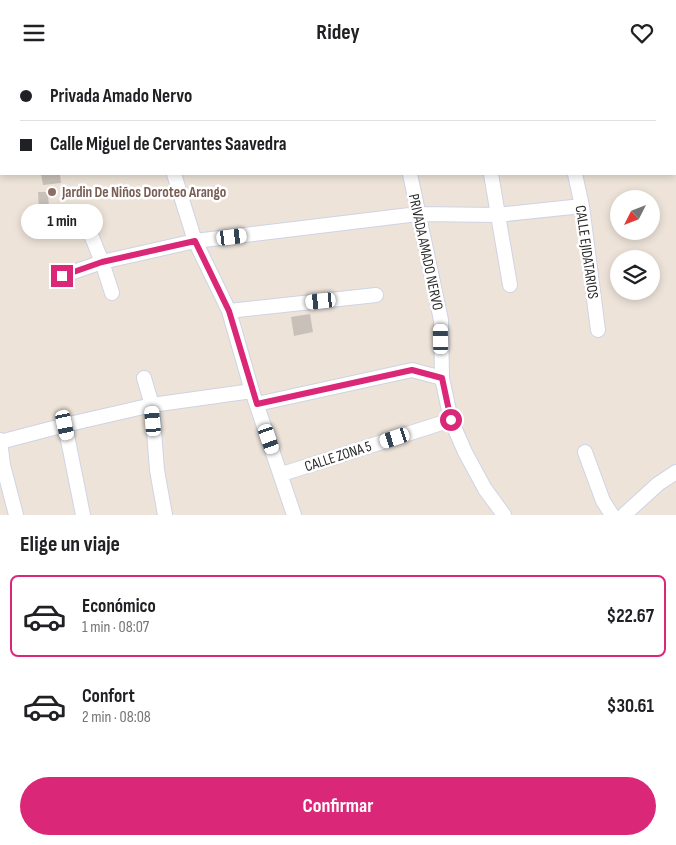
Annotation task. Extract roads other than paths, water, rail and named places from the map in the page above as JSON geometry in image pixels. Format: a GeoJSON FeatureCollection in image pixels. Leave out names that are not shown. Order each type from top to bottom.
{"type":"FeatureCollection","features":[{"type":"Feature","properties":{"kind":"street"},"geometry":{"type":"LineString","coordinates":[[174,175],[195,241],[229,311],[294,515]]}},
{"type":"Feature","properties":{"kind":"street","name":"PRIVADA AMADO NERVO"},"geometry":{"type":"LineString","coordinates":[[410,175],[441,320],[442,378],[451,420],[465,452],[485,489],[504,515]]}},
{"type":"Feature","properties":{"kind":"street"},"geometry":{"type":"LineString","coordinates":[[491,175],[510,285]]}},
{"type":"Feature","properties":{"kind":"street","name":"CALLE EJIDATARIOS"},"geometry":{"type":"LineString","coordinates":[[575,175],[582,206],[598,330]]}},
{"type":"Feature","properties":{"kind":"street"},"geometry":{"type":"LineString","coordinates":[[62,276],[102,262],[195,241],[418,214],[497,215],[582,206]]}},
{"type":"Feature","properties":{"kind":"street"},"geometry":{"type":"LineString","coordinates":[[83,215],[112,293]]}},
{"type":"Feature","properties":{"kind":"street"},"geometry":{"type":"LineString","coordinates":[[229,311],[376,295]]}},
{"type":"Feature","properties":{"kind":"street"},"geometry":{"type":"LineString","coordinates":[[16,515],[3,465],[0,441],[152,405],[255,397],[412,370],[442,378]]}},
{"type":"Feature","properties":{"kind":"street"},"geometry":{"type":"LineString","coordinates":[[144,378],[152,405],[157,470],[165,515]]}},
{"type":"Feature","properties":{"kind":"street","name":"CALLE ZONA 5"},"geometry":{"type":"LineString","coordinates":[[282,474],[451,420]]}},
{"type":"Feature","properties":{"kind":"street"},"geometry":{"type":"LineString","coordinates":[[65,425],[83,515]]}},
{"type":"Feature","properties":{"kind":"street"},"geometry":{"type":"LineString","coordinates":[[585,452],[603,501],[612,515]]}},
{"type":"Feature","properties":{"kind":"street"},"geometry":{"type":"LineString","coordinates":[[624,515],[658,484],[676,472]]}},
{"type":"Feature","properties":{"kind":"place","name":"Jardin De Niños Doroteo Arango"},"geometry":{"type":"Point","coordinates":[52,192]}}]}
